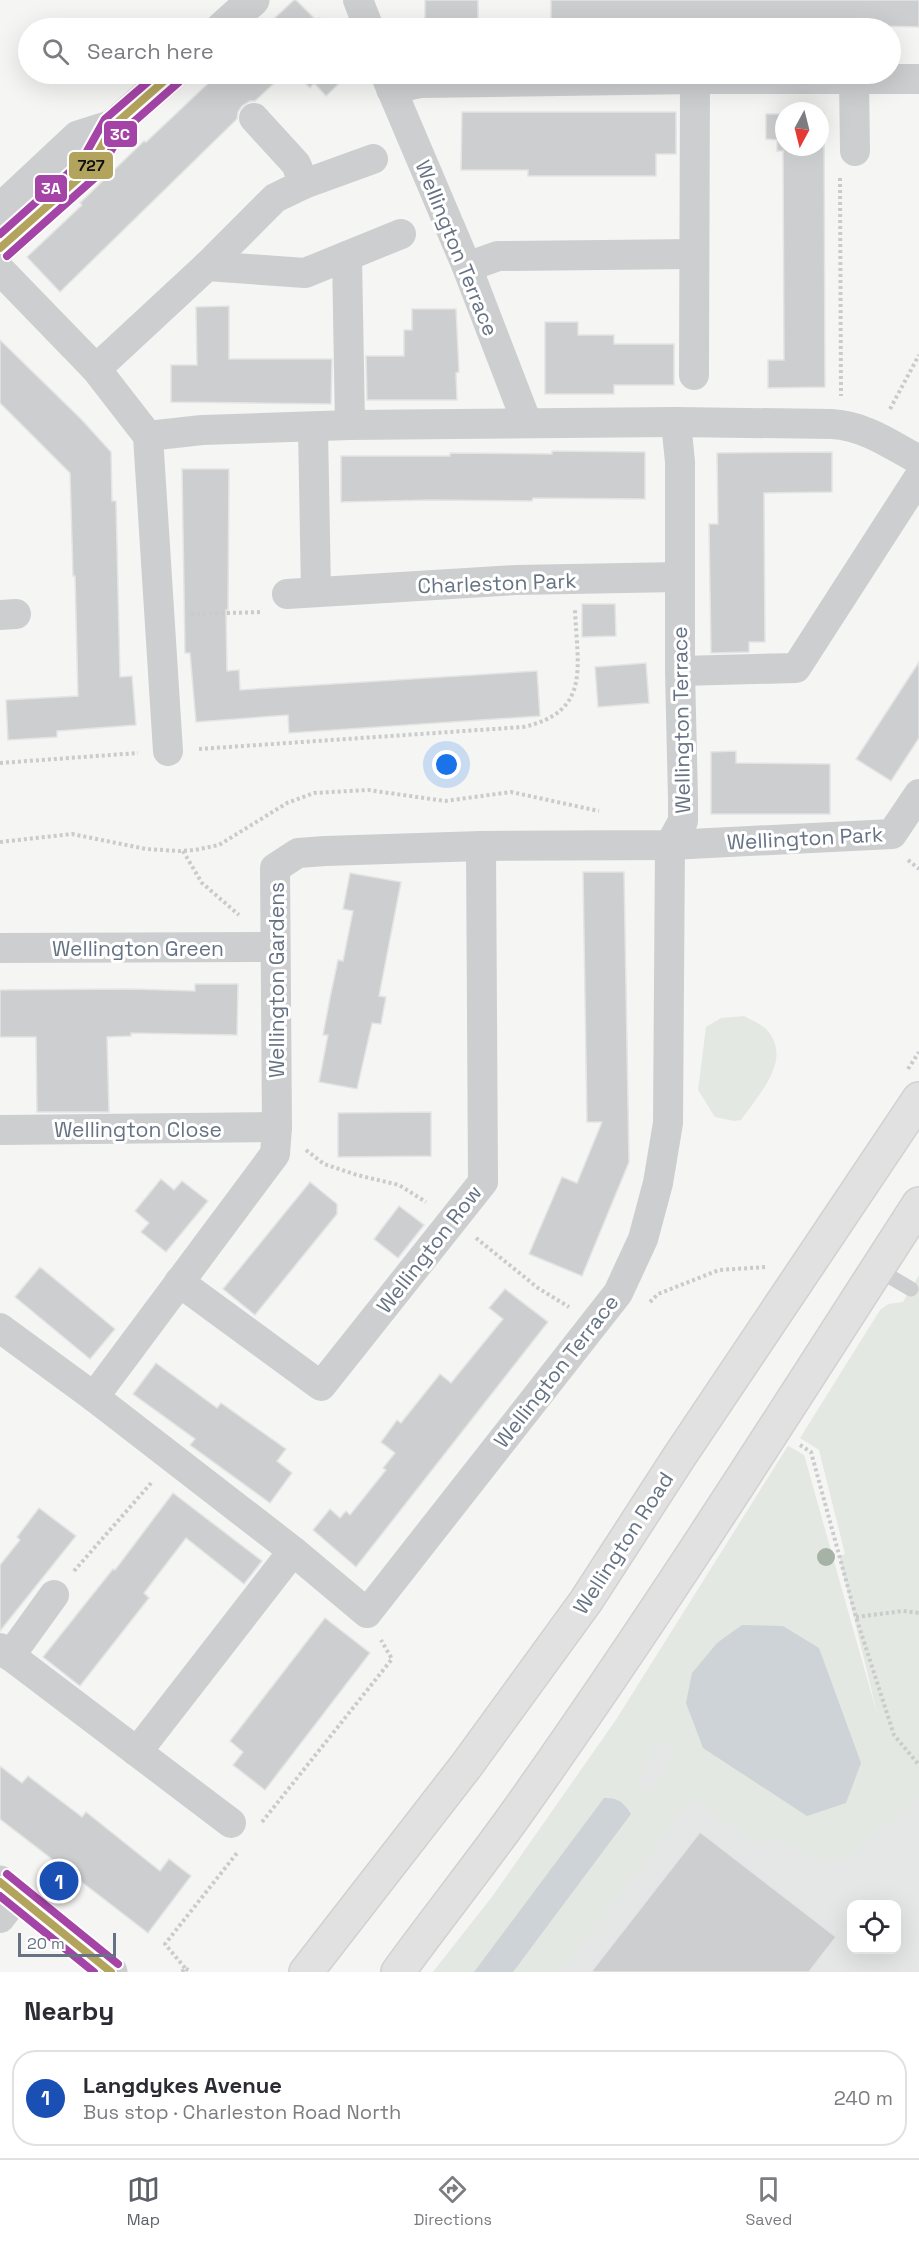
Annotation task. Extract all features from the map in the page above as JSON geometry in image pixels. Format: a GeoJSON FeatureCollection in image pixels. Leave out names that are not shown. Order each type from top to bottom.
{"type":"FeatureCollection","features":[{"type":"Feature","properties":{"kind":"main road","name":"Wellington Road"},"geometry":{"type":"LineString","coordinates":[[306,1972],[466,1766],[586,1601],[679,1457],[919,1099]]}},
{"type":"Feature","properties":{"kind":"main road"},"geometry":{"type":"LineString","coordinates":[[398,1972],[517,1812],[585,1715],[919,1204]]}},
{"type":"Feature","properties":{"kind":"street"},"geometry":{"type":"LineString","coordinates":[[233,18],[253,0]]}},
{"type":"Feature","properties":{"kind":"street"},"geometry":{"type":"LineString","coordinates":[[358,0],[365,18]]}},
{"type":"Feature","properties":{"kind":"street"},"geometry":{"type":"LineString","coordinates":[[901,79],[919,79]]}},
{"type":"Feature","properties":{"kind":"street"},"geometry":{"type":"LineString","coordinates":[[0,248],[89,169],[113,126],[161,84]]}},
{"type":"Feature","properties":{"kind":"street","name":"Wellington Terrace"},"geometry":{"type":"LineString","coordinates":[[389,84],[467,267],[527,423]]}},
{"type":"Feature","properties":{"kind":"street"},"geometry":{"type":"LineString","coordinates":[[694,84],[694,375]]}},
{"type":"Feature","properties":{"kind":"street"},"geometry":{"type":"LineString","coordinates":[[854,84],[855,151]]}},
{"type":"Feature","properties":{"kind":"street"},"geometry":{"type":"LineString","coordinates":[[254,118],[296,164],[304,184]]}},
{"type":"Feature","properties":{"kind":"street"},"geometry":{"type":"LineString","coordinates":[[0,210],[78,137],[113,126]]}},
{"type":"Feature","properties":{"kind":"street"},"geometry":{"type":"LineString","coordinates":[[96,369],[207,266],[275,198],[304,184],[373,159]]}},
{"type":"Feature","properties":{"kind":"street"},"geometry":{"type":"LineString","coordinates":[[207,266],[305,273],[401,234]]}},
{"type":"Feature","properties":{"kind":"street"},"geometry":{"type":"LineString","coordinates":[[467,267],[498,256],[694,254]]}},
{"type":"Feature","properties":{"kind":"street"},"geometry":{"type":"LineString","coordinates":[[347,256],[350,425]]}},
{"type":"Feature","properties":{"kind":"street"},"geometry":{"type":"LineString","coordinates":[[0,270],[96,369],[148,436],[168,752]]}},
{"type":"Feature","properties":{"kind":"street"},"geometry":{"type":"LineString","coordinates":[[148,436],[202,430],[350,425],[676,422],[842,425],[868,431],[919,460]]}},
{"type":"Feature","properties":{"kind":"street","name":"Wellington Terrace"},"geometry":{"type":"LineString","coordinates":[[367,1613],[618,1293],[643,1239],[658,1183],[668,1123],[670,845],[683,821],[679,577],[680,462],[676,422]]}},
{"type":"Feature","properties":{"kind":"street"},"geometry":{"type":"LineString","coordinates":[[302,593],[313,428]]}},
{"type":"Feature","properties":{"kind":"street"},"geometry":{"type":"LineString","coordinates":[[680,671],[796,668],[919,477]]}},
{"type":"Feature","properties":{"kind":"street","name":"Charleston Park"},"geometry":{"type":"LineString","coordinates":[[302,593],[516,580],[679,577]]}},
{"type":"Feature","properties":{"kind":"street","name":"Wellington Park"},"geometry":{"type":"LineString","coordinates":[[670,845],[892,834],[919,794]]}},
{"type":"Feature","properties":{"kind":"street","name":"Wellington Gardens"},"geometry":{"type":"LineString","coordinates":[[94,1397],[275,1154],[277,1127],[275,868],[298,853],[481,846],[670,845]]}},
{"type":"Feature","properties":{"kind":"street","name":"Wellington Row"},"geometry":{"type":"LineString","coordinates":[[179,1282],[321,1386],[483,1182],[481,846]]}},
{"type":"Feature","properties":{"kind":"street","name":"Wellington Green"},"geometry":{"type":"LineString","coordinates":[[0,948],[275,947]]}},
{"type":"Feature","properties":{"kind":"street","name":"Wellington Close"},"geometry":{"type":"LineString","coordinates":[[0,1130],[277,1127]]}},
{"type":"Feature","properties":{"kind":"street"},"geometry":{"type":"LineString","coordinates":[[0,1328],[94,1397],[293,1551],[367,1613]]}},
{"type":"Feature","properties":{"kind":"street"},"geometry":{"type":"LineString","coordinates":[[137,1752],[293,1551]]}},
{"type":"Feature","properties":{"kind":"street"},"geometry":{"type":"LineString","coordinates":[[54,1595],[5,1652],[244,1833]]}},
{"type":"Feature","properties":{"kind":"street"},"geometry":{"type":"LineString","coordinates":[[6,1899],[111,1972]]}},
{"type":"Feature","properties":{"kind":"lane"},"geometry":{"type":"LineString","coordinates":[[877,1269],[911,1289]]}},
{"type":"Feature","properties":{"kind":"path"},"geometry":{"type":"LineString","coordinates":[[842,425],[840,175],[855,151]]}},
{"type":"Feature","properties":{"kind":"path"},"geometry":{"type":"LineString","coordinates":[[876,436],[919,354]]}},
{"type":"Feature","properties":{"kind":"path"},"geometry":{"type":"LineString","coordinates":[[0,763],[523,728],[544,723],[567,706],[577,682],[575,579]]}},
{"type":"Feature","properties":{"kind":"path"},"geometry":{"type":"LineString","coordinates":[[158,615],[276,612],[302,593]]}},
{"type":"Feature","properties":{"kind":"path"},"geometry":{"type":"LineString","coordinates":[[183,850],[202,884],[275,947]]}},
{"type":"Feature","properties":{"kind":"path"},"geometry":{"type":"LineString","coordinates":[[277,1127],[324,1164],[399,1185],[453,1219],[538,1288],[594,1323]]}},
{"type":"Feature","properties":{"kind":"path"},"geometry":{"type":"LineString","coordinates":[[642,1311],[658,1294],[719,1270],[769,1267]]}},
{"type":"Feature","properties":{"kind":"path"},"geometry":{"type":"LineString","coordinates":[[800,1446],[811,1452],[856,1617],[894,1735],[919,1766]]}},
{"type":"Feature","properties":{"kind":"path"},"geometry":{"type":"LineString","coordinates":[[54,1595],[172,1458]]}},
{"type":"Feature","properties":{"kind":"path"},"geometry":{"type":"LineString","coordinates":[[856,1617],[903,1611],[919,1613]]}},
{"type":"Feature","properties":{"kind":"path"},"geometry":{"type":"LineString","coordinates":[[191,1972],[184,1970],[165,1944],[244,1833],[392,1659],[367,1613]]}},
{"type":"Feature","properties":{"kind":"shaded area"},"geometry":{"type":"Polygon","coordinates":[[[744,1016],[765,1028],[773,1040],[776,1051],[775,1063],[771,1076],[757,1099],[741,1120],[734,1121],[715,1117],[698,1090],[706,1027],[721,1018],[744,1016]]]}},
{"type":"Feature","properties":{"kind":"shaded area"},"geometry":{"type":"Polygon","coordinates":[[[919,1275],[919,1798],[847,1857],[824,1862],[792,1845],[771,1841],[755,1843],[693,1798],[560,1972],[433,1972],[492,1897],[616,1720],[788,1446],[804,1455],[878,1717],[839,1556],[845,1554],[819,1450],[800,1438],[880,1310],[888,1304],[903,1302],[919,1275]],[[659,1739],[635,1784],[651,1793],[676,1748],[659,1739]]]}},
{"type":"Feature","properties":{"kind":"shaded area"},"geometry":{"type":"Polygon","coordinates":[[[788,1446],[804,1455],[884,1744],[919,1786],[919,1972],[433,1972],[492,1897],[616,1720],[788,1446]]]}},
{"type":"Feature","properties":{"kind":"shaded area"},"geometry":{"type":"Polygon","coordinates":[[[742,1625],[783,1626],[819,1648],[861,1763],[846,1803],[807,1816],[703,1748],[686,1703],[692,1673],[717,1643],[742,1625]]]}},
{"type":"Feature","properties":{"kind":"shaded area"},"geometry":{"type":"Polygon","coordinates":[[[604,1798],[620,1802],[631,1814],[513,1972],[474,1972],[604,1798]]]}},
{"type":"Feature","properties":{"kind":"building"},"geometry":{"type":"Polygon","coordinates":[[[296,0],[314,18],[275,18],[296,0]]]}},
{"type":"Feature","properties":{"kind":"building"},"geometry":{"type":"Polygon","coordinates":[[[425,0],[478,0],[478,18],[425,18],[425,0]]]}},
{"type":"Feature","properties":{"kind":"building"},"geometry":{"type":"Polygon","coordinates":[[[551,0],[919,0],[919,27],[901,27],[901,18],[551,18],[551,0]]]}},
{"type":"Feature","properties":{"kind":"building"},"geometry":{"type":"Polygon","coordinates":[[[207,84],[273,84],[255,101],[242,106],[237,119],[60,292],[27,257],[144,141],[146,142],[207,84]]]}},
{"type":"Feature","properties":{"kind":"building"},"geometry":{"type":"Polygon","coordinates":[[[315,84],[339,84],[326,96],[315,84]]]}},
{"type":"Feature","properties":{"kind":"building"},"geometry":{"type":"Polygon","coordinates":[[[462,112],[676,112],[676,154],[656,154],[656,176],[528,176],[528,170],[461,170],[462,112]]]}},
{"type":"Feature","properties":{"kind":"building"},"geometry":{"type":"Polygon","coordinates":[[[766,114],[775,114],[775,140],[766,139],[766,114]]]}},
{"type":"Feature","properties":{"kind":"building"},"geometry":{"type":"Polygon","coordinates":[[[783,156],[824,156],[825,387],[768,388],[768,360],[784,360],[783,156]]]}},
{"type":"Feature","properties":{"kind":"building"},"geometry":{"type":"Polygon","coordinates":[[[229,306],[229,359],[332,359],[331,404],[171,402],[171,365],[197,365],[196,307],[229,306]]]}},
{"type":"Feature","properties":{"kind":"building"},"geometry":{"type":"Polygon","coordinates":[[[412,309],[456,309],[459,372],[456,373],[457,400],[367,400],[366,356],[404,356],[404,330],[412,330],[412,309]]]}},
{"type":"Feature","properties":{"kind":"building"},"geometry":{"type":"Polygon","coordinates":[[[545,322],[578,322],[578,335],[614,335],[614,344],[674,344],[674,385],[614,385],[614,394],[545,394],[545,322]]]}},
{"type":"Feature","properties":{"kind":"building"},"geometry":{"type":"Polygon","coordinates":[[[0,340],[81,419],[111,452],[112,501],[116,501],[120,677],[132,676],[136,725],[57,731],[57,737],[8,740],[6,700],[78,696],[70,473],[0,403],[0,340]]]}},
{"type":"Feature","properties":{"kind":"building"},"geometry":{"type":"Polygon","coordinates":[[[552,451],[645,452],[645,499],[533,498],[532,501],[341,502],[341,456],[450,456],[450,453],[552,454],[552,451]]]}},
{"type":"Feature","properties":{"kind":"building"},"geometry":{"type":"Polygon","coordinates":[[[832,452],[832,492],[764,493],[765,642],[749,642],[749,652],[711,653],[709,524],[718,524],[717,453],[832,452]]]}},
{"type":"Feature","properties":{"kind":"building"},"geometry":{"type":"Polygon","coordinates":[[[182,469],[229,469],[227,671],[239,670],[240,690],[537,671],[540,716],[289,733],[288,715],[196,722],[190,653],[185,653],[182,469]]]}},
{"type":"Feature","properties":{"kind":"building"},"geometry":{"type":"Polygon","coordinates":[[[582,604],[615,604],[616,636],[582,637],[582,604]]]}},
{"type":"Feature","properties":{"kind":"building"},"geometry":{"type":"Polygon","coordinates":[[[919,662],[919,738],[891,781],[856,759],[919,662]]]}},
{"type":"Feature","properties":{"kind":"building"},"geometry":{"type":"Polygon","coordinates":[[[646,663],[649,703],[598,707],[595,667],[646,663]]]}},
{"type":"Feature","properties":{"kind":"building"},"geometry":{"type":"Polygon","coordinates":[[[736,751],[736,763],[830,764],[830,814],[711,814],[711,752],[736,751]]]}},
{"type":"Feature","properties":{"kind":"building"},"geometry":{"type":"Polygon","coordinates":[[[583,872],[624,872],[629,1162],[582,1276],[529,1254],[562,1177],[577,1183],[602,1122],[587,1122],[583,872]]]}},
{"type":"Feature","properties":{"kind":"building"},"geometry":{"type":"Polygon","coordinates":[[[350,873],[401,882],[379,996],[386,997],[381,1024],[372,1023],[357,1089],[319,1082],[328,1035],[323,1035],[330,998],[338,960],[343,961],[353,911],[343,909],[350,873]]]}},
{"type":"Feature","properties":{"kind":"building"},"geometry":{"type":"Polygon","coordinates":[[[195,984],[238,984],[237,1035],[131,1033],[131,1036],[107,1037],[109,1112],[37,1112],[36,1037],[0,1037],[0,990],[195,991],[195,984]]]}},
{"type":"Feature","properties":{"kind":"building"},"geometry":{"type":"Polygon","coordinates":[[[431,1112],[431,1156],[338,1157],[338,1113],[431,1112]]]}},
{"type":"Feature","properties":{"kind":"building"},"geometry":{"type":"Polygon","coordinates":[[[161,1179],[174,1190],[182,1181],[208,1201],[166,1252],[141,1232],[149,1223],[135,1211],[161,1179]]]}},
{"type":"Feature","properties":{"kind":"building"},"geometry":{"type":"Polygon","coordinates":[[[310,1182],[337,1204],[337,1214],[255,1315],[223,1289],[310,1182]]]}},
{"type":"Feature","properties":{"kind":"building"},"geometry":{"type":"Polygon","coordinates":[[[399,1206],[424,1225],[398,1258],[374,1239],[399,1206]]]}},
{"type":"Feature","properties":{"kind":"building"},"geometry":{"type":"Polygon","coordinates":[[[40,1267],[115,1329],[90,1359],[15,1297],[40,1267]]]}},
{"type":"Feature","properties":{"kind":"building"},"geometry":{"type":"Polygon","coordinates":[[[505,1289],[548,1322],[356,1567],[313,1530],[330,1509],[340,1518],[346,1511],[350,1515],[386,1470],[383,1468],[395,1453],[381,1442],[397,1420],[401,1423],[440,1374],[451,1383],[503,1319],[489,1308],[505,1289]]]}},
{"type":"Feature","properties":{"kind":"building"},"geometry":{"type":"Polygon","coordinates":[[[156,1363],[217,1408],[221,1403],[286,1449],[277,1461],[292,1473],[270,1503],[190,1445],[195,1439],[133,1394],[156,1363]]]}},
{"type":"Feature","properties":{"kind":"building"},"geometry":{"type":"Polygon","coordinates":[[[173,1493],[262,1561],[244,1584],[186,1538],[144,1593],[149,1598],[80,1686],[43,1657],[113,1569],[115,1570],[173,1493]]]}},
{"type":"Feature","properties":{"kind":"building"},"geometry":{"type":"Polygon","coordinates":[[[39,1508],[76,1536],[0,1631],[0,1565],[20,1540],[17,1537],[39,1508]]]}},
{"type":"Feature","properties":{"kind":"building"},"geometry":{"type":"Polygon","coordinates":[[[325,1618],[370,1653],[265,1790],[233,1765],[243,1752],[230,1741],[325,1618]]]}},
{"type":"Feature","properties":{"kind":"building"},"geometry":{"type":"Polygon","coordinates":[[[0,1766],[22,1783],[28,1776],[82,1817],[86,1812],[160,1871],[169,1859],[191,1876],[148,1933],[0,1819],[0,1766]]]}},
{"type":"Feature","properties":{"kind":"building"},"geometry":{"type":"Polygon","coordinates":[[[700,1832],[836,1937],[809,1972],[591,1972],[700,1832]]]}},
{"type":"Feature","properties":{"kind":"transit line","name":"3A"},"geometry":{"type":"LineString","coordinates":[[0,234],[81,162],[105,119],[145,84]]}},
{"type":"Feature","properties":{"kind":"transit line","name":"727"},"geometry":{"type":"LineString","coordinates":[[0,248],[89,169],[113,126],[161,84]]}},
{"type":"Feature","properties":{"kind":"transit line","name":"3C"},"geometry":{"type":"LineString","coordinates":[[7,256],[97,176],[121,133],[177,84]]}},
{"type":"Feature","properties":{"kind":"transit line","name":"3A"},"geometry":{"type":"LineString","coordinates":[[7,1874],[118,1964]]}},
{"type":"Feature","properties":{"kind":"transit line","name":"727"},"geometry":{"type":"LineString","coordinates":[[0,1882],[111,1972]]}},
{"type":"Feature","properties":{"kind":"transit line","name":"3C"},"geometry":{"type":"LineString","coordinates":[[0,1896],[94,1972]]}},
{"type":"Feature","properties":{"kind":"place","name":"Langdykes Avenue"},"geometry":{"type":"Point","coordinates":[59,1881]}}]}
